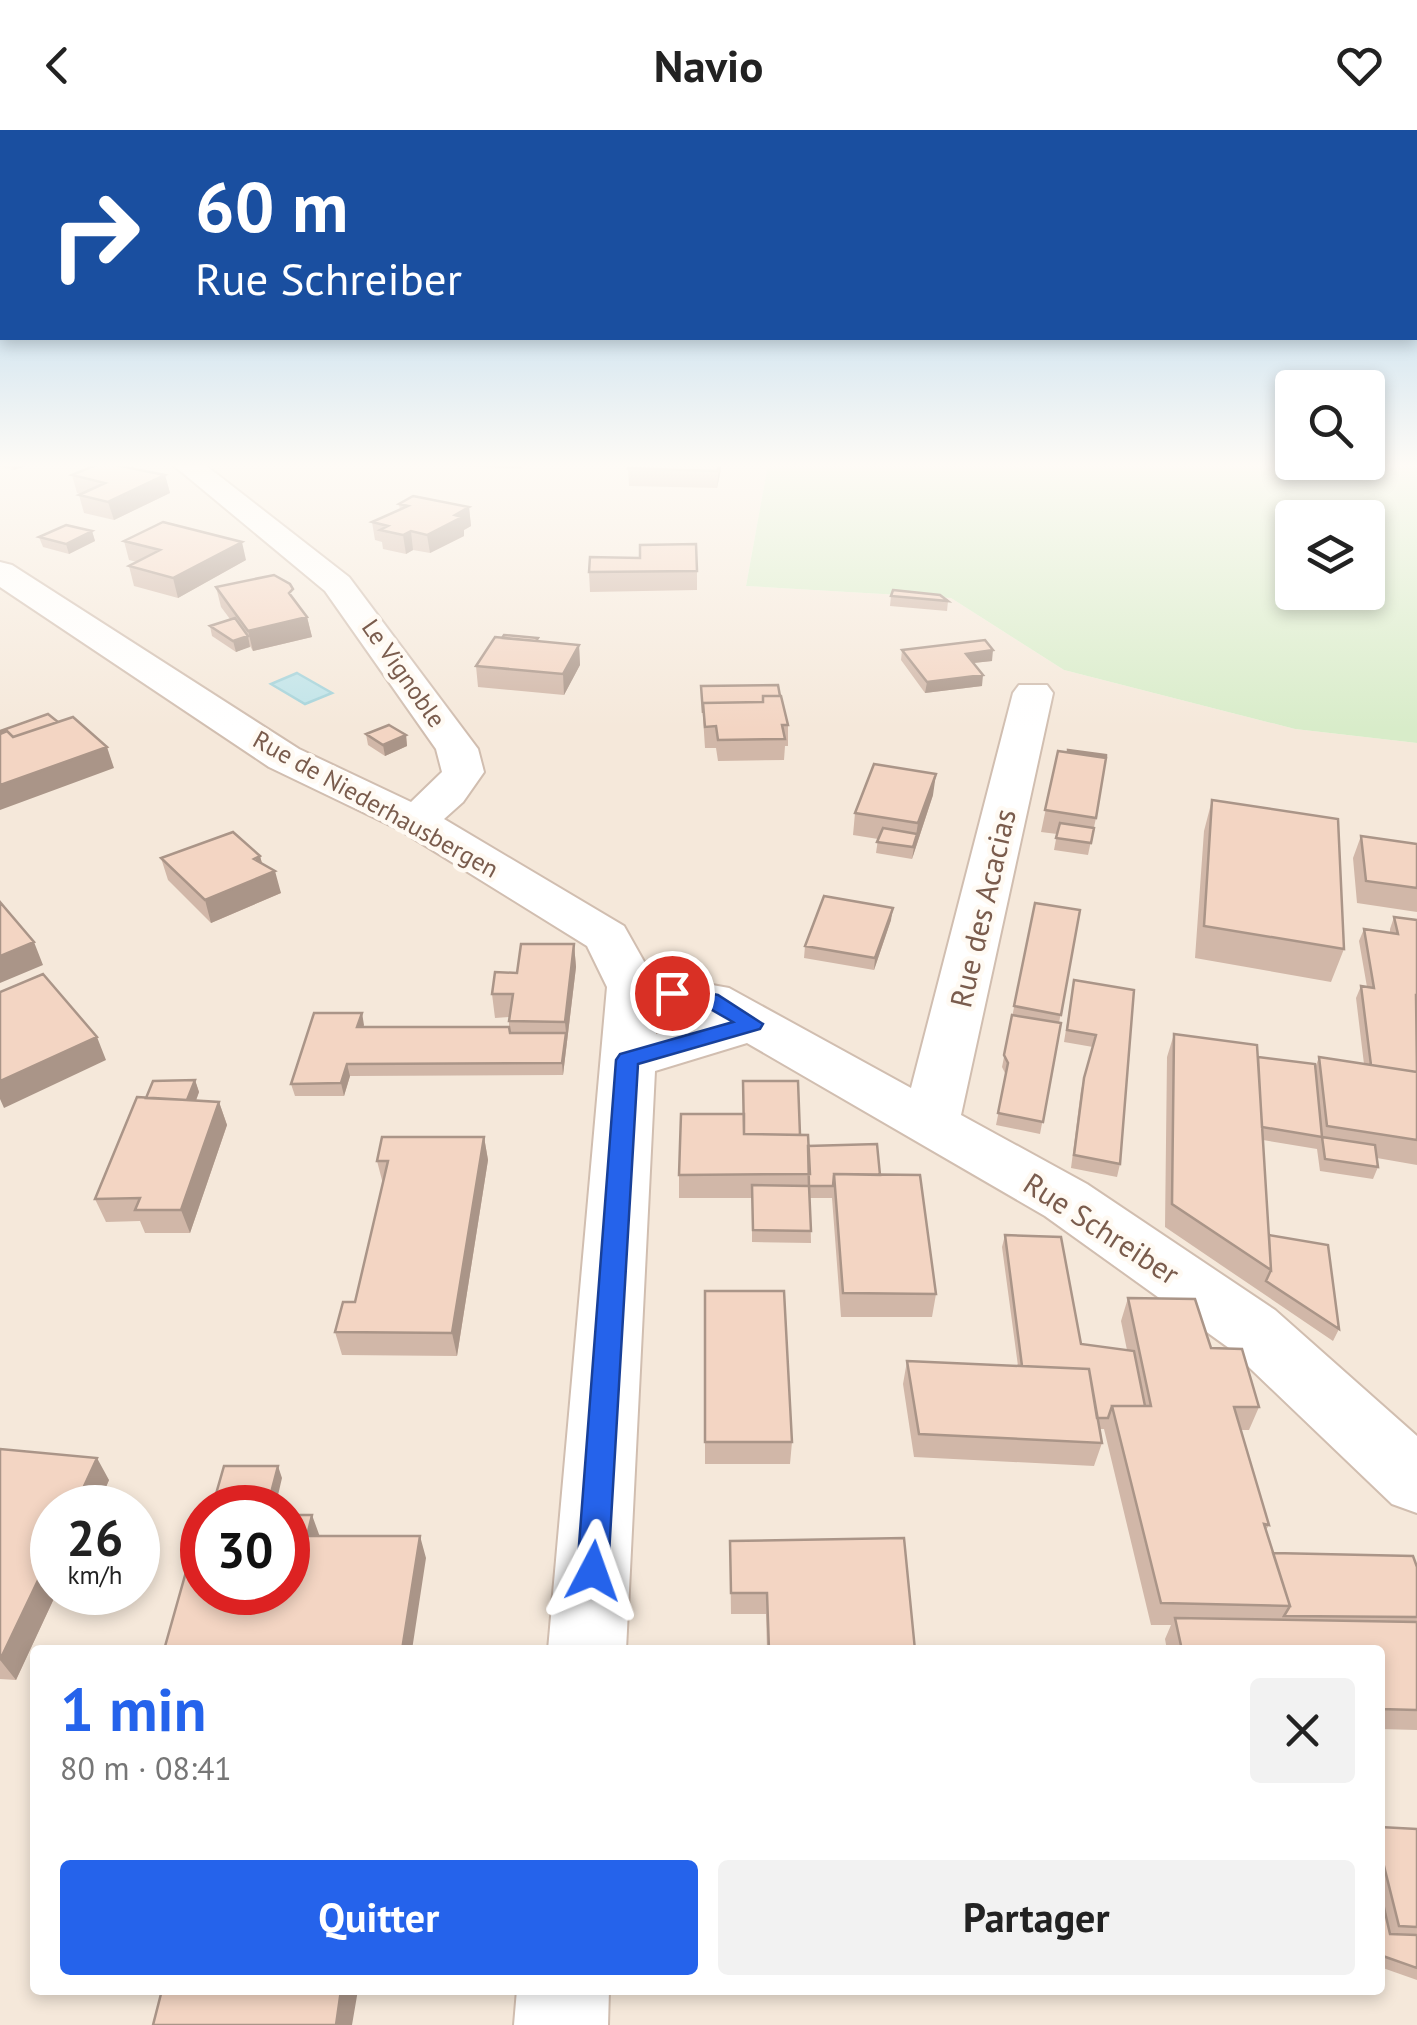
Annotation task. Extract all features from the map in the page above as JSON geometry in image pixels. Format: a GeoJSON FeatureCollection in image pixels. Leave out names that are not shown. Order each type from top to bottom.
{"type":"FeatureCollection","features":[{"type":"Feature","properties":{"kind":"street","name":"Le Vignoble"},"geometry":{"type":"LineString","coordinates":[[297,552],[337,584],[457,748],[463,772],[448,793],[416,821]]}},
{"type":"Feature","properties":{"kind":"street","name":"Rue de Niederhausbergen"},"geometry":{"type":"LineString","coordinates":[[0,572],[284,758],[416,821],[607,937],[633,986]]}},
{"type":"Feature","properties":{"kind":"street","name":"Rue des Acacias"},"geometry":{"type":"LineString","coordinates":[[931,1122],[1033,694]]}},
{"type":"Feature","properties":{"kind":"street","name":"Rue Schreiber"},"geometry":{"type":"LineString","coordinates":[[633,986],[710,1000],[1066,1200],[1252,1329],[1417,1482]]}},
{"type":"Feature","properties":{"kind":"street"},"geometry":{"type":"LineString","coordinates":[[587,1645],[633,986]]}},
{"type":"Feature","properties":{"kind":"street"},"geometry":{"type":"LineString","coordinates":[[628,1060],[752,1024]]}},
{"type":"Feature","properties":{"kind":"street"},"geometry":{"type":"LineString","coordinates":[[560,2025],[563,1995]]}},
{"type":"Feature","properties":{"kind":"shaded area"},"geometry":{"type":"Polygon","coordinates":[[[0,552],[752,552],[746,586],[951,598],[1064,670],[1295,729],[1417,743],[1417,2025],[0,2025],[0,552]]]}},
{"type":"Feature","properties":{"kind":"green space"},"geometry":{"type":"Polygon","coordinates":[[[752,552],[1275,552],[1275,610],[1385,610],[1385,552],[1417,552],[1417,743],[1295,729],[1064,670],[951,598],[746,586],[752,552]]]}},
{"type":"Feature","properties":{"kind":"water"},"geometry":{"type":"Polygon","coordinates":[[[297,673],[332,693],[305,704],[271,684],[297,673]]]}},
{"type":"Feature","properties":{"kind":"building"},"geometry":{"type":"Polygon","coordinates":[[[155,552],[222,552],[173,578],[129,566],[155,552]]]}},
{"type":"Feature","properties":{"kind":"building"},"geometry":{"type":"Polygon","coordinates":[[[640,552],[696,552],[697,571],[589,572],[590,557],[640,558],[640,552]]]}},
{"type":"Feature","properties":{"kind":"building"},"geometry":{"type":"Polygon","coordinates":[[[274,575],[290,584],[293,589],[289,593],[307,617],[248,631],[216,587],[274,575]]]}},
{"type":"Feature","properties":{"kind":"building"},"geometry":{"type":"Polygon","coordinates":[[[893,590],[940,595],[948,601],[891,596],[893,590]]]}},
{"type":"Feature","properties":{"kind":"building"},"geometry":{"type":"Polygon","coordinates":[[[235,618],[248,636],[233,641],[210,626],[235,618]]]}},
{"type":"Feature","properties":{"kind":"building"},"geometry":{"type":"Polygon","coordinates":[[[504,635],[538,638],[502,638],[504,635]]]}},
{"type":"Feature","properties":{"kind":"building"},"geometry":{"type":"Polygon","coordinates":[[[495,637],[579,645],[563,674],[476,666],[495,637]]]}},
{"type":"Feature","properties":{"kind":"building"},"geometry":{"type":"Polygon","coordinates":[[[985,640],[993,650],[966,654],[983,675],[927,682],[902,650],[985,640]]]}},
{"type":"Feature","properties":{"kind":"building"},"geometry":{"type":"Polygon","coordinates":[[[778,685],[780,696],[763,696],[763,702],[703,703],[703,713],[701,686],[778,685]]]}},
{"type":"Feature","properties":{"kind":"building"},"geometry":{"type":"Polygon","coordinates":[[[763,696],[781,696],[788,725],[782,725],[785,739],[718,740],[716,726],[705,727],[703,703],[763,702],[763,696]]]}},
{"type":"Feature","properties":{"kind":"building"},"geometry":{"type":"Polygon","coordinates":[[[48,714],[58,722],[13,737],[0,731],[48,714]]]}},
{"type":"Feature","properties":{"kind":"building"},"geometry":{"type":"Polygon","coordinates":[[[73,717],[107,747],[0,785],[0,734],[7,731],[13,737],[73,717]]]}},
{"type":"Feature","properties":{"kind":"building"},"geometry":{"type":"Polygon","coordinates":[[[389,725],[406,735],[383,745],[366,734],[389,725]]]}},
{"type":"Feature","properties":{"kind":"building"},"geometry":{"type":"Polygon","coordinates":[[[1058,751],[1106,758],[1096,818],[1045,810],[1058,751]]]}},
{"type":"Feature","properties":{"kind":"building"},"geometry":{"type":"Polygon","coordinates":[[[1068,752],[1106,755],[1106,757],[1068,752]]]}},
{"type":"Feature","properties":{"kind":"building"},"geometry":{"type":"Polygon","coordinates":[[[874,764],[936,774],[918,823],[855,813],[874,764]]]}},
{"type":"Feature","properties":{"kind":"building"},"geometry":{"type":"Polygon","coordinates":[[[1212,800],[1338,819],[1344,949],[1204,926],[1212,800]]]}},
{"type":"Feature","properties":{"kind":"building"},"geometry":{"type":"Polygon","coordinates":[[[1060,823],[1094,828],[1091,843],[1056,838],[1060,823]]]}},
{"type":"Feature","properties":{"kind":"building"},"geometry":{"type":"Polygon","coordinates":[[[883,828],[917,834],[913,847],[877,842],[883,828]]]}},
{"type":"Feature","properties":{"kind":"building"},"geometry":{"type":"Polygon","coordinates":[[[233,832],[260,856],[254,859],[275,871],[205,900],[161,858],[233,832]]]}},
{"type":"Feature","properties":{"kind":"building"},"geometry":{"type":"Polygon","coordinates":[[[1361,836],[1417,844],[1417,888],[1366,881],[1361,836]]]}},
{"type":"Feature","properties":{"kind":"building"},"geometry":{"type":"Polygon","coordinates":[[[824,896],[893,908],[875,958],[805,946],[824,896]]]}},
{"type":"Feature","properties":{"kind":"building"},"geometry":{"type":"Polygon","coordinates":[[[0,902],[34,942],[0,956],[0,902]]]}},
{"type":"Feature","properties":{"kind":"building"},"geometry":{"type":"Polygon","coordinates":[[[1035,903],[1080,910],[1061,1015],[1014,1006],[1035,903]]]}},
{"type":"Feature","properties":{"kind":"building"},"geometry":{"type":"Polygon","coordinates":[[[1394,917],[1417,920],[1417,1072],[1371,1065],[1361,986],[1374,988],[1364,929],[1398,934],[1394,917]]]}},
{"type":"Feature","properties":{"kind":"building"},"geometry":{"type":"Polygon","coordinates":[[[521,944],[574,944],[565,1022],[509,1021],[513,994],[492,994],[495,972],[517,973],[521,944]]]}},
{"type":"Feature","properties":{"kind":"building"},"geometry":{"type":"Polygon","coordinates":[[[43,974],[97,1037],[0,1081],[0,992],[43,974]]]}},
{"type":"Feature","properties":{"kind":"building"},"geometry":{"type":"Polygon","coordinates":[[[1074,980],[1134,990],[1120,1164],[1074,1155],[1084,1078],[1096,1035],[1067,1030],[1074,980]]]}},
{"type":"Feature","properties":{"kind":"building"},"geometry":{"type":"Polygon","coordinates":[[[314,1013],[362,1013],[357,1027],[509,1027],[510,1033],[566,1033],[562,1063],[347,1064],[341,1083],[291,1084],[314,1013]]]}},
{"type":"Feature","properties":{"kind":"building"},"geometry":{"type":"Polygon","coordinates":[[[1012,1015],[1061,1023],[1043,1122],[998,1113],[1012,1015]]]}},
{"type":"Feature","properties":{"kind":"building"},"geometry":{"type":"Polygon","coordinates":[[[1174,1034],[1257,1045],[1271,1270],[1172,1204],[1174,1034]]]}},
{"type":"Feature","properties":{"kind":"building"},"geometry":{"type":"Polygon","coordinates":[[[1258,1057],[1315,1064],[1322,1137],[1262,1127],[1258,1057]]]}},
{"type":"Feature","properties":{"kind":"building"},"geometry":{"type":"Polygon","coordinates":[[[1319,1057],[1417,1072],[1417,1140],[1327,1126],[1319,1057]]]}},
{"type":"Feature","properties":{"kind":"building"},"geometry":{"type":"Polygon","coordinates":[[[195,1080],[187,1100],[146,1098],[153,1081],[195,1080]]]}},
{"type":"Feature","properties":{"kind":"building"},"geometry":{"type":"Polygon","coordinates":[[[743,1081],[798,1081],[800,1135],[744,1134],[743,1081]]]}},
{"type":"Feature","properties":{"kind":"building"},"geometry":{"type":"Polygon","coordinates":[[[137,1097],[219,1102],[181,1210],[135,1210],[140,1198],[95,1199],[137,1097]]]}},
{"type":"Feature","properties":{"kind":"building"},"geometry":{"type":"Polygon","coordinates":[[[681,1114],[744,1114],[744,1134],[808,1135],[810,1174],[679,1175],[681,1114]]]}},
{"type":"Feature","properties":{"kind":"building"},"geometry":{"type":"Polygon","coordinates":[[[382,1137],[484,1137],[452,1333],[335,1332],[343,1302],[355,1302],[388,1161],[377,1161],[382,1137]]]}},
{"type":"Feature","properties":{"kind":"building"},"geometry":{"type":"Polygon","coordinates":[[[1322,1137],[1375,1145],[1378,1167],[1325,1159],[1322,1137]]]}},
{"type":"Feature","properties":{"kind":"building"},"geometry":{"type":"Polygon","coordinates":[[[877,1144],[880,1175],[834,1174],[833,1186],[809,1186],[808,1146],[877,1144]]]}},
{"type":"Feature","properties":{"kind":"building"},"geometry":{"type":"Polygon","coordinates":[[[834,1174],[920,1175],[936,1294],[843,1293],[834,1174]]]}},
{"type":"Feature","properties":{"kind":"building"},"geometry":{"type":"Polygon","coordinates":[[[752,1185],[809,1186],[811,1231],[753,1230],[752,1185]]]}},
{"type":"Feature","properties":{"kind":"building"},"geometry":{"type":"Polygon","coordinates":[[[1005,1235],[1061,1237],[1081,1344],[1134,1351],[1145,1406],[1112,1406],[1108,1418],[1097,1418],[1089,1369],[1022,1366],[1005,1235]]]}},
{"type":"Feature","properties":{"kind":"building"},"geometry":{"type":"Polygon","coordinates":[[[1269,1235],[1328,1245],[1339,1329],[1266,1281],[1271,1270],[1269,1235]]]}},
{"type":"Feature","properties":{"kind":"building"},"geometry":{"type":"Polygon","coordinates":[[[705,1291],[784,1291],[792,1442],[705,1442],[705,1291]]]}},
{"type":"Feature","properties":{"kind":"building"},"geometry":{"type":"Polygon","coordinates":[[[1128,1298],[1195,1299],[1211,1348],[1242,1349],[1259,1407],[1234,1407],[1290,1606],[1161,1603],[1112,1406],[1151,1406],[1128,1298]]]}},
{"type":"Feature","properties":{"kind":"building"},"geometry":{"type":"Polygon","coordinates":[[[907,1361],[1089,1369],[1102,1443],[919,1434],[907,1361]]]}},
{"type":"Feature","properties":{"kind":"building"},"geometry":{"type":"Polygon","coordinates":[[[0,1449],[97,1458],[85,1485],[30,1485],[30,1597],[0,1660],[0,1449]]]}},
{"type":"Feature","properties":{"kind":"building"},"geometry":{"type":"Polygon","coordinates":[[[224,1466],[278,1466],[273,1485],[219,1485],[224,1466]]]}},
{"type":"Feature","properties":{"kind":"building"},"geometry":{"type":"Polygon","coordinates":[[[310,1536],[420,1536],[403,1645],[165,1645],[180,1593],[180,1615],[310,1615],[310,1536]]]}},
{"type":"Feature","properties":{"kind":"building"},"geometry":{"type":"Polygon","coordinates":[[[904,1538],[915,1645],[769,1645],[767,1593],[731,1593],[730,1541],[904,1538]]]}},
{"type":"Feature","properties":{"kind":"building"},"geometry":{"type":"Polygon","coordinates":[[[1273,1553],[1413,1556],[1417,1567],[1417,1617],[1284,1616],[1290,1606],[1273,1553]]]}},
{"type":"Feature","properties":{"kind":"building"},"geometry":{"type":"Polygon","coordinates":[[[1175,1618],[1417,1622],[1417,1710],[1385,1709],[1385,1645],[1181,1645],[1175,1618]]]}},
{"type":"Feature","properties":{"kind":"building"},"geometry":{"type":"Polygon","coordinates":[[[1385,1827],[1417,1829],[1417,1927],[1399,1926],[1385,1870],[1385,1827]]]}},
{"type":"Feature","properties":{"kind":"building"},"geometry":{"type":"Polygon","coordinates":[[[1385,1912],[1390,1934],[1417,1935],[1417,1968],[1385,1957],[1385,1912]]]}},
{"type":"Feature","properties":{"kind":"building"},"geometry":{"type":"Polygon","coordinates":[[[161,1995],[340,1995],[336,2025],[153,2025],[161,1995]]]}},
{"type":"Feature","properties":{"kind":"route"},"geometry":{"type":"LineString","coordinates":[[593,1571],[628,1060],[752,1024],[710,1000],[672,993]]}}]}
